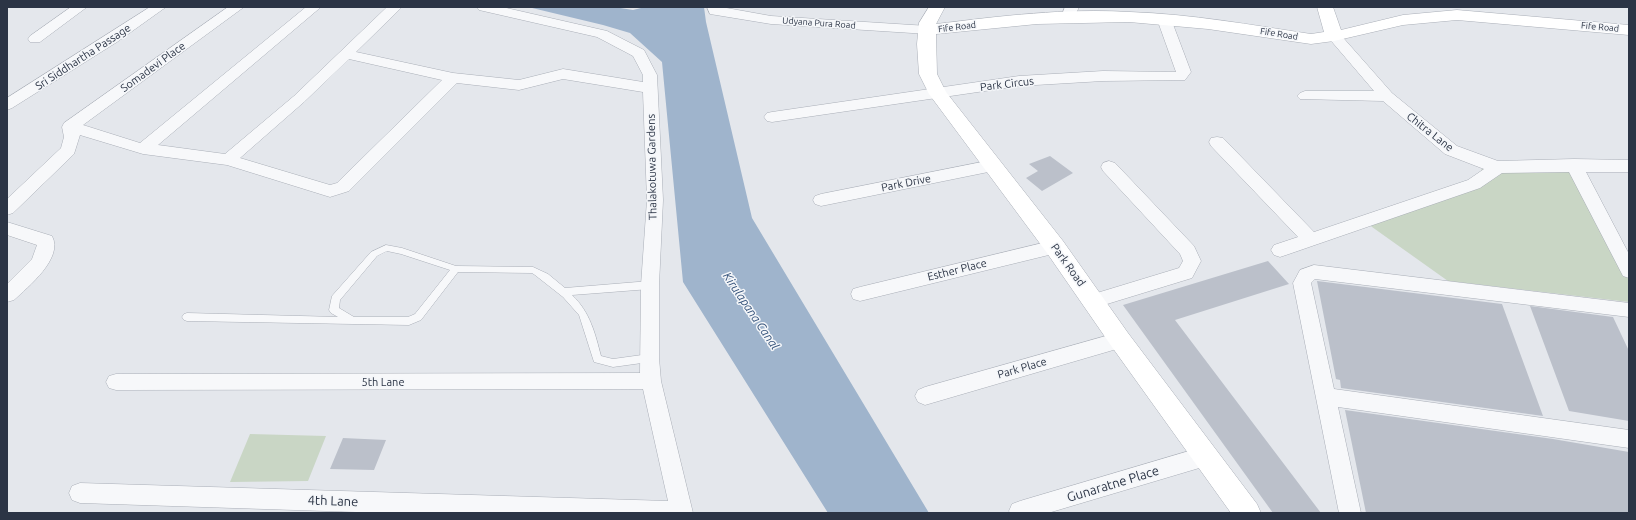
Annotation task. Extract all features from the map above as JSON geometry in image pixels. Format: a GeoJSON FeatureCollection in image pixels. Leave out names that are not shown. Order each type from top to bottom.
{"type":"FeatureCollection","features":[{"type":"Feature","properties":{"kind":"main road","name":"Park Road"},"geometry":{"type":"LineString","coordinates":[[937,7],[928,23],[926,44],[928,74],[938,94],[1055,247],[1120,340],[1247,513]]}},
{"type":"Feature","properties":{"kind":"main road"},"geometry":{"type":"LineString","coordinates":[[1325,7],[1334,36]]}},
{"type":"Feature","properties":{"kind":"main road","name":"Fife Road"},"geometry":{"type":"LineString","coordinates":[[928,30],[1070,12],[1103,16],[1164,19],[1311,39],[1334,36],[1374,26],[1439,16],[1457,15],[1629,30]]}},
{"type":"Feature","properties":{"kind":"street"},"geometry":{"type":"LineString","coordinates":[[34,39],[80,7]]}},
{"type":"Feature","properties":{"kind":"street","name":"Sri Siddhartha Passage"},"geometry":{"type":"LineString","coordinates":[[7,105],[112,39],[159,7]]}},
{"type":"Feature","properties":{"kind":"street","name":"Somadevi Place"},"geometry":{"type":"LineString","coordinates":[[70,127],[237,7]]}},
{"type":"Feature","properties":{"kind":"street"},"geometry":{"type":"LineString","coordinates":[[143,150],[314,7]]}},
{"type":"Feature","properties":{"kind":"street"},"geometry":{"type":"LineString","coordinates":[[228,160],[299,99],[395,7]]}},
{"type":"Feature","properties":{"kind":"street","name":"Thalakotuwa Gardens"},"geometry":{"type":"LineString","coordinates":[[484,7],[602,34],[639,53],[650,75],[655,200],[650,285],[649,358],[651,381],[681,512]]}},
{"type":"Feature","properties":{"kind":"street","name":"Udyana Pura Road"},"geometry":{"type":"LineString","coordinates":[[714,7],[715,11],[728,15],[770,20],[928,30]]}},
{"type":"Feature","properties":{"kind":"street","name":"Park Circus"},"geometry":{"type":"LineString","coordinates":[[772,117],[1019,81],[1103,76],[1180,77],[1184,72],[1164,19]]}},
{"type":"Feature","properties":{"kind":"street","name":"Chitra Lane"},"geometry":{"type":"LineString","coordinates":[[1334,36],[1387,96],[1451,150],[1475,160],[1498,166],[1629,166]]}},
{"type":"Feature","properties":{"kind":"street"},"geometry":{"type":"LineString","coordinates":[[345,54],[453,78],[519,85],[563,74],[650,88]]}},
{"type":"Feature","properties":{"kind":"street"},"geometry":{"type":"LineString","coordinates":[[7,209],[68,150],[72,137],[70,127],[143,150],[228,160],[330,191],[338,190],[343,187],[453,78]]}},
{"type":"Feature","properties":{"kind":"street"},"geometry":{"type":"LineString","coordinates":[[1305,96],[1387,96]]}},
{"type":"Feature","properties":{"kind":"street"},"geometry":{"type":"LineString","coordinates":[[1217,142],[1310,240]]}},
{"type":"Feature","properties":{"kind":"street"},"geometry":{"type":"LineString","coordinates":[[1574,165],[1629,271]]}},
{"type":"Feature","properties":{"kind":"street","name":"Park Drive"},"geometry":{"type":"LineString","coordinates":[[821,200],[992,166]]}},
{"type":"Feature","properties":{"kind":"street"},"geometry":{"type":"LineString","coordinates":[[1280,250],[1474,184],[1498,166]]}},
{"type":"Feature","properties":{"kind":"street"},"geometry":{"type":"LineString","coordinates":[[1094,301],[1186,273],[1192,261],[1188,251],[1109,167]]}},
{"type":"Feature","properties":{"kind":"street"},"geometry":{"type":"LineString","coordinates":[[7,228],[46,241],[48,249],[43,259],[7,295]]}},
{"type":"Feature","properties":{"kind":"street","name":"Esther Place"},"geometry":{"type":"LineString","coordinates":[[860,294],[1055,247]]}},
{"type":"Feature","properties":{"kind":"street"},"geometry":{"type":"LineString","coordinates":[[1350,513],[1302,283],[1306,275],[1314,272],[1629,310]]}},
{"type":"Feature","properties":{"kind":"street","name":"Park Place"},"geometry":{"type":"LineString","coordinates":[[924,396],[1120,340]]}},
{"type":"Feature","properties":{"kind":"street","name":"5th Lane"},"geometry":{"type":"LineString","coordinates":[[116,382],[651,381]]}},
{"type":"Feature","properties":{"kind":"street"},"geometry":{"type":"LineString","coordinates":[[1325,396],[1629,439]]}},
{"type":"Feature","properties":{"kind":"street","name":"Gunaratne Place"},"geometry":{"type":"LineString","coordinates":[[1020,511],[1206,456]]}},
{"type":"Feature","properties":{"kind":"street","name":"4th Lane"},"geometry":{"type":"LineString","coordinates":[[80,493],[681,512]]}},
{"type":"Feature","properties":{"kind":"lane"},"geometry":{"type":"LineString","coordinates":[[353,321],[334,310],[335,299],[374,254],[386,248],[402,250],[456,269],[533,270],[539,272],[582,312],[598,359],[613,363],[649,358]]}},
{"type":"Feature","properties":{"kind":"lane"},"geometry":{"type":"LineString","coordinates":[[187,317],[353,321],[409,320],[418,317],[456,269]]}},
{"type":"Feature","properties":{"kind":"lane"},"geometry":{"type":"LineString","coordinates":[[562,292],[650,285]]}},
{"type":"Feature","properties":{"kind":"green space"},"geometry":{"type":"Polygon","coordinates":[[[1484,163],[1571,168],[1629,280],[1629,302],[1448,281],[1365,222],[1476,184],[1484,163]]]}},
{"type":"Feature","properties":{"kind":"green space"},"geometry":{"type":"Polygon","coordinates":[[[250,434],[326,436],[308,481],[230,482],[250,434]]]}},
{"type":"Feature","properties":{"kind":"water","name":"Kirulapana Canal"},"geometry":{"type":"Polygon","coordinates":[[[528,7],[614,7],[633,10],[645,7],[704,7],[706,22],[752,218],[929,513],[828,513],[683,282],[662,62],[630,33],[528,7]]]}},
{"type":"Feature","properties":{"kind":"building"},"geometry":{"type":"Polygon","coordinates":[[[1050,156],[1073,173],[1042,191],[1026,178],[1038,171],[1029,164],[1050,156]]]}},
{"type":"Feature","properties":{"kind":"building"},"geometry":{"type":"Polygon","coordinates":[[[1268,261],[1289,284],[1175,320],[1321,513],[1273,513],[1123,305],[1268,261]]]}},
{"type":"Feature","properties":{"kind":"building"},"geometry":{"type":"Polygon","coordinates":[[[1317,281],[1502,304],[1543,416],[1341,388],[1340,380],[1336,379],[1317,281]]]}},
{"type":"Feature","properties":{"kind":"building"},"geometry":{"type":"Polygon","coordinates":[[[1530,306],[1613,317],[1629,351],[1629,421],[1569,411],[1530,306]]]}},
{"type":"Feature","properties":{"kind":"building"},"geometry":{"type":"Polygon","coordinates":[[[1345,410],[1553,439],[1629,452],[1629,513],[1366,513],[1345,410]]]}},
{"type":"Feature","properties":{"kind":"building"},"geometry":{"type":"Polygon","coordinates":[[[343,438],[386,440],[374,470],[330,469],[343,438]]]}}]}
